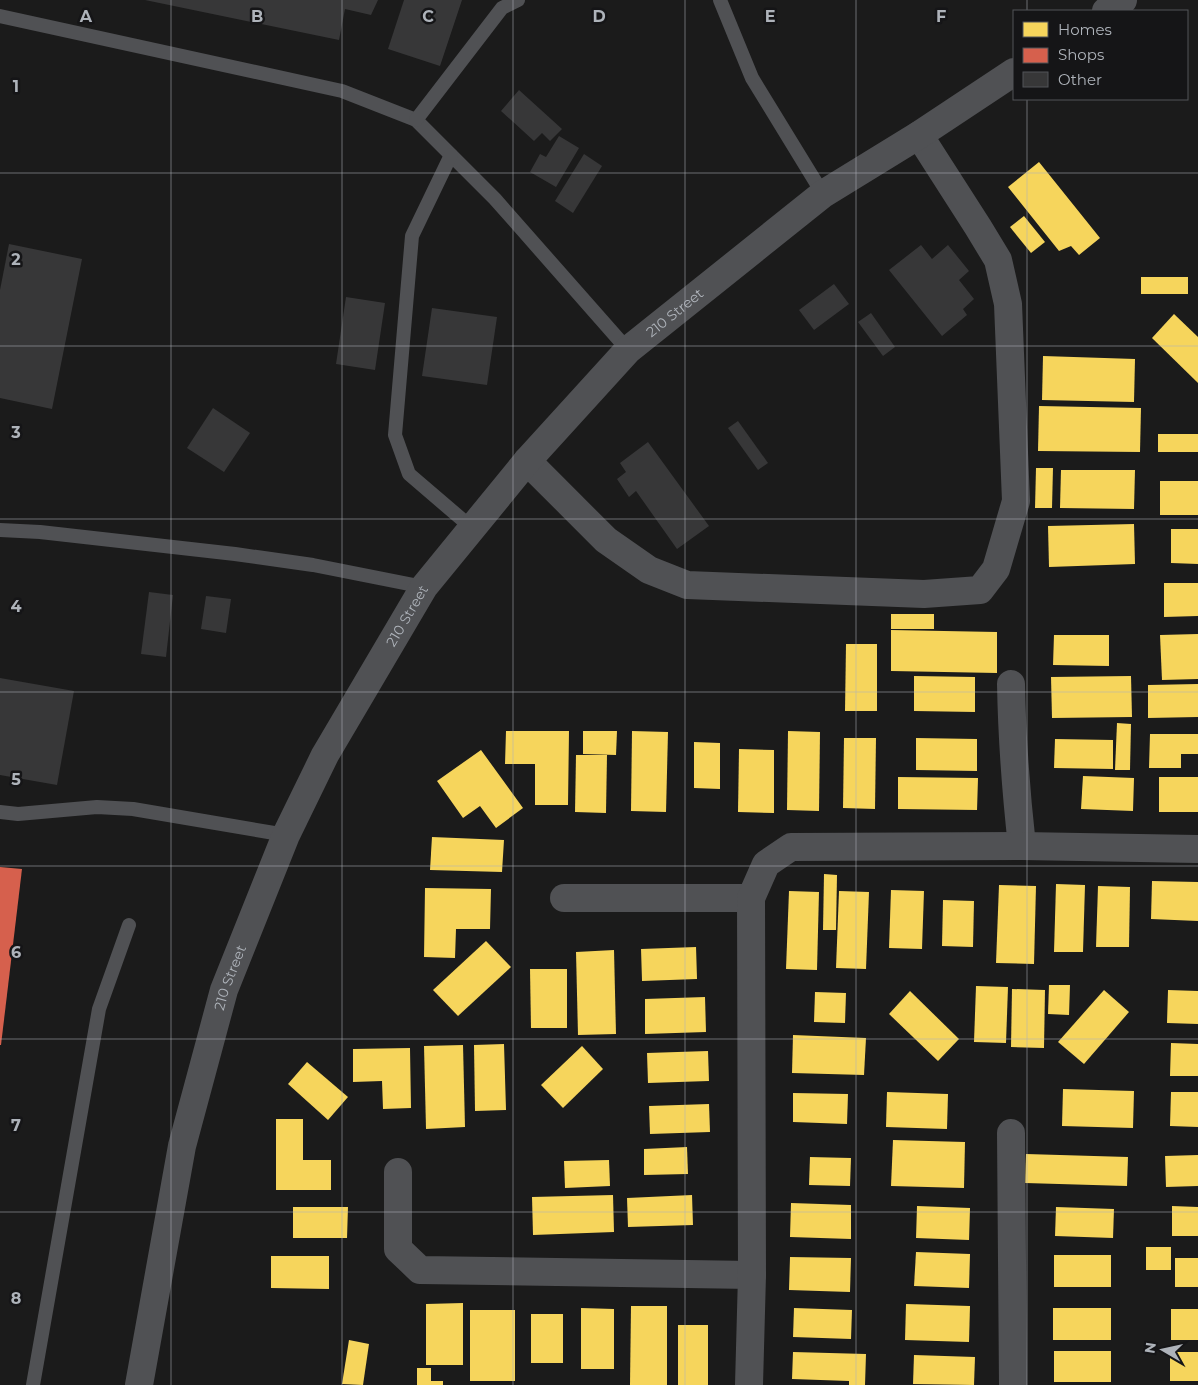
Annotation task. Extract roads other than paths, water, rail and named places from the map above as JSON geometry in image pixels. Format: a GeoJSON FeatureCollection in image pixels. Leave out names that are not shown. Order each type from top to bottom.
{"type":"FeatureCollection","features":[{"type":"Feature","properties":{"kind":"street"},"geometry":{"type":"LineString","coordinates":[[1108,10],[1123,0]]}},
{"type":"Feature","properties":{"kind":"street","name":"210 Street"},"geometry":{"type":"LineString","coordinates":[[139,1385],[182,1146],[224,990],[286,835],[325,755],[424,587],[527,461],[628,350],[823,194],[919,135],[1013,73]]}},
{"type":"Feature","properties":{"kind":"street"},"geometry":{"type":"LineString","coordinates":[[527,461],[606,540],[649,570],[687,585],[924,594],[980,590],[996,569],[1016,501],[1008,304],[998,260],[919,135]]}},
{"type":"Feature","properties":{"kind":"street"},"geometry":{"type":"LineString","coordinates":[[1011,684],[1015,777],[1022,846]]}},
{"type":"Feature","properties":{"kind":"street"},"geometry":{"type":"LineString","coordinates":[[750,1385],[752,1275],[751,898],[766,864],[791,847],[1022,846],[1198,849]]}},
{"type":"Feature","properties":{"kind":"street"},"geometry":{"type":"LineString","coordinates":[[564,898],[751,898]]}},
{"type":"Feature","properties":{"kind":"street"},"geometry":{"type":"LineString","coordinates":[[1011,1133],[1014,1385]]}},
{"type":"Feature","properties":{"kind":"street"},"geometry":{"type":"LineString","coordinates":[[398,1172],[398,1249],[420,1270],[752,1275]]}},
{"type":"Feature","properties":{"kind":"lane"},"geometry":{"type":"LineString","coordinates":[[416,120],[502,8],[518,0]]}},
{"type":"Feature","properties":{"kind":"lane"},"geometry":{"type":"LineString","coordinates":[[720,0],[752,78],[823,194]]}},
{"type":"Feature","properties":{"kind":"lane"},"geometry":{"type":"LineString","coordinates":[[0,16],[342,91],[416,120],[495,199],[628,350]]}},
{"type":"Feature","properties":{"kind":"lane"},"geometry":{"type":"LineString","coordinates":[[451,155],[412,236],[396,436],[410,474],[472,528]]}},
{"type":"Feature","properties":{"kind":"lane"},"geometry":{"type":"LineString","coordinates":[[0,530],[40,532],[235,554],[313,565],[424,587]]}},
{"type":"Feature","properties":{"kind":"lane"},"geometry":{"type":"LineString","coordinates":[[0,812],[18,814],[98,807],[133,808],[286,835]]}},
{"type":"Feature","properties":{"kind":"lane"},"geometry":{"type":"LineString","coordinates":[[33,1385],[99,1009],[129,925]]}}]}
